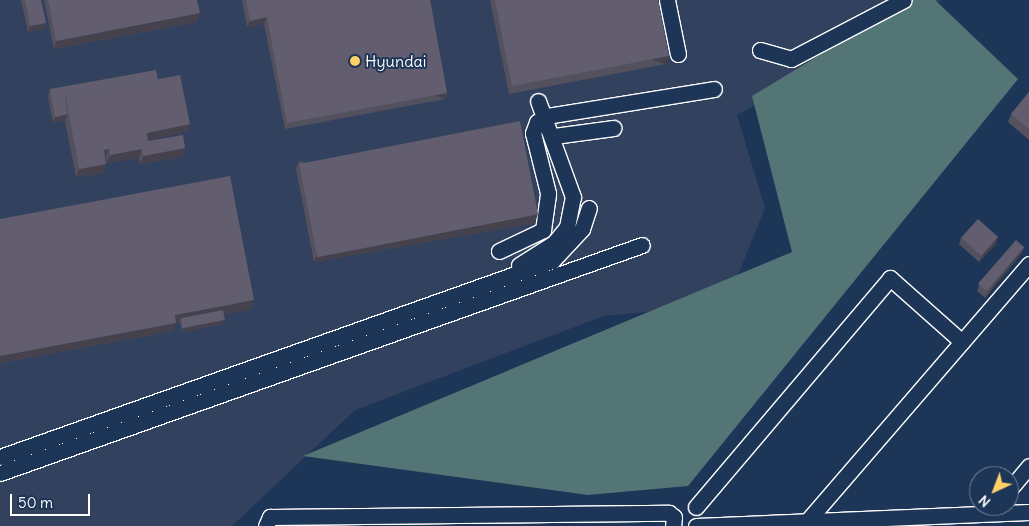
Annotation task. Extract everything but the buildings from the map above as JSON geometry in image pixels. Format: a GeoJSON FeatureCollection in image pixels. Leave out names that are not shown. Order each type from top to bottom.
{"type":"FeatureCollection","features":[{"type":"Feature","properties":{"kind":"lane"},"geometry":{"type":"LineString","coordinates":[[666,0],[678,54]]}},
{"type":"Feature","properties":{"kind":"lane"},"geometry":{"type":"LineString","coordinates":[[760,50],[791,60],[904,0]]}},
{"type":"Feature","properties":{"kind":"lane"},"geometry":{"type":"LineString","coordinates":[[499,251],[543,230],[548,194],[533,133],[547,116],[714,89]]}},
{"type":"Feature","properties":{"kind":"lane"},"geometry":{"type":"LineString","coordinates":[[439,301],[476,280],[522,264],[554,243],[567,227],[573,197],[547,116],[538,100]]}},
{"type":"Feature","properties":{"kind":"lane"},"geometry":{"type":"LineString","coordinates":[[554,136],[613,128]]}},
{"type":"Feature","properties":{"kind":"lane"},"geometry":{"type":"LineString","coordinates":[[0,457],[552,261],[582,229],[589,208]]}},
{"type":"Feature","properties":{"kind":"lane"},"geometry":{"type":"LineString","coordinates":[[0,473],[642,245]]}},
{"type":"Feature","properties":{"kind":"lane"},"geometry":{"type":"LineString","coordinates":[[808,519],[1029,264]]}},
{"type":"Feature","properties":{"kind":"lane"},"geometry":{"type":"LineString","coordinates":[[696,507],[890,278],[962,342]]}},
{"type":"Feature","properties":{"kind":"lane"},"geometry":{"type":"LineString","coordinates":[[1019,478],[1029,466]]}},
{"type":"Feature","properties":{"kind":"lane"},"geometry":{"type":"LineString","coordinates":[[696,526],[969,511]]}},
{"type":"Feature","properties":{"kind":"lane"},"geometry":{"type":"LineString","coordinates":[[266,526],[270,517],[669,512],[674,517],[673,526]]}},
{"type":"Feature","properties":{"kind":"shaded area"},"geometry":{"type":"Polygon","coordinates":[[[0,0],[942,0],[737,115],[765,208],[738,275],[675,309],[604,316],[355,410],[232,526],[0,526],[0,0]]]}},
{"type":"Feature","properties":{"kind":"green space"},"geometry":{"type":"Polygon","coordinates":[[[911,0],[935,0],[1018,79],[688,486],[588,495],[303,456],[792,252],[752,96],[911,0]]]}},
{"type":"Feature","properties":{"kind":"place","name":"Hyundai"},"geometry":{"type":"Point","coordinates":[355,61]}}]}
